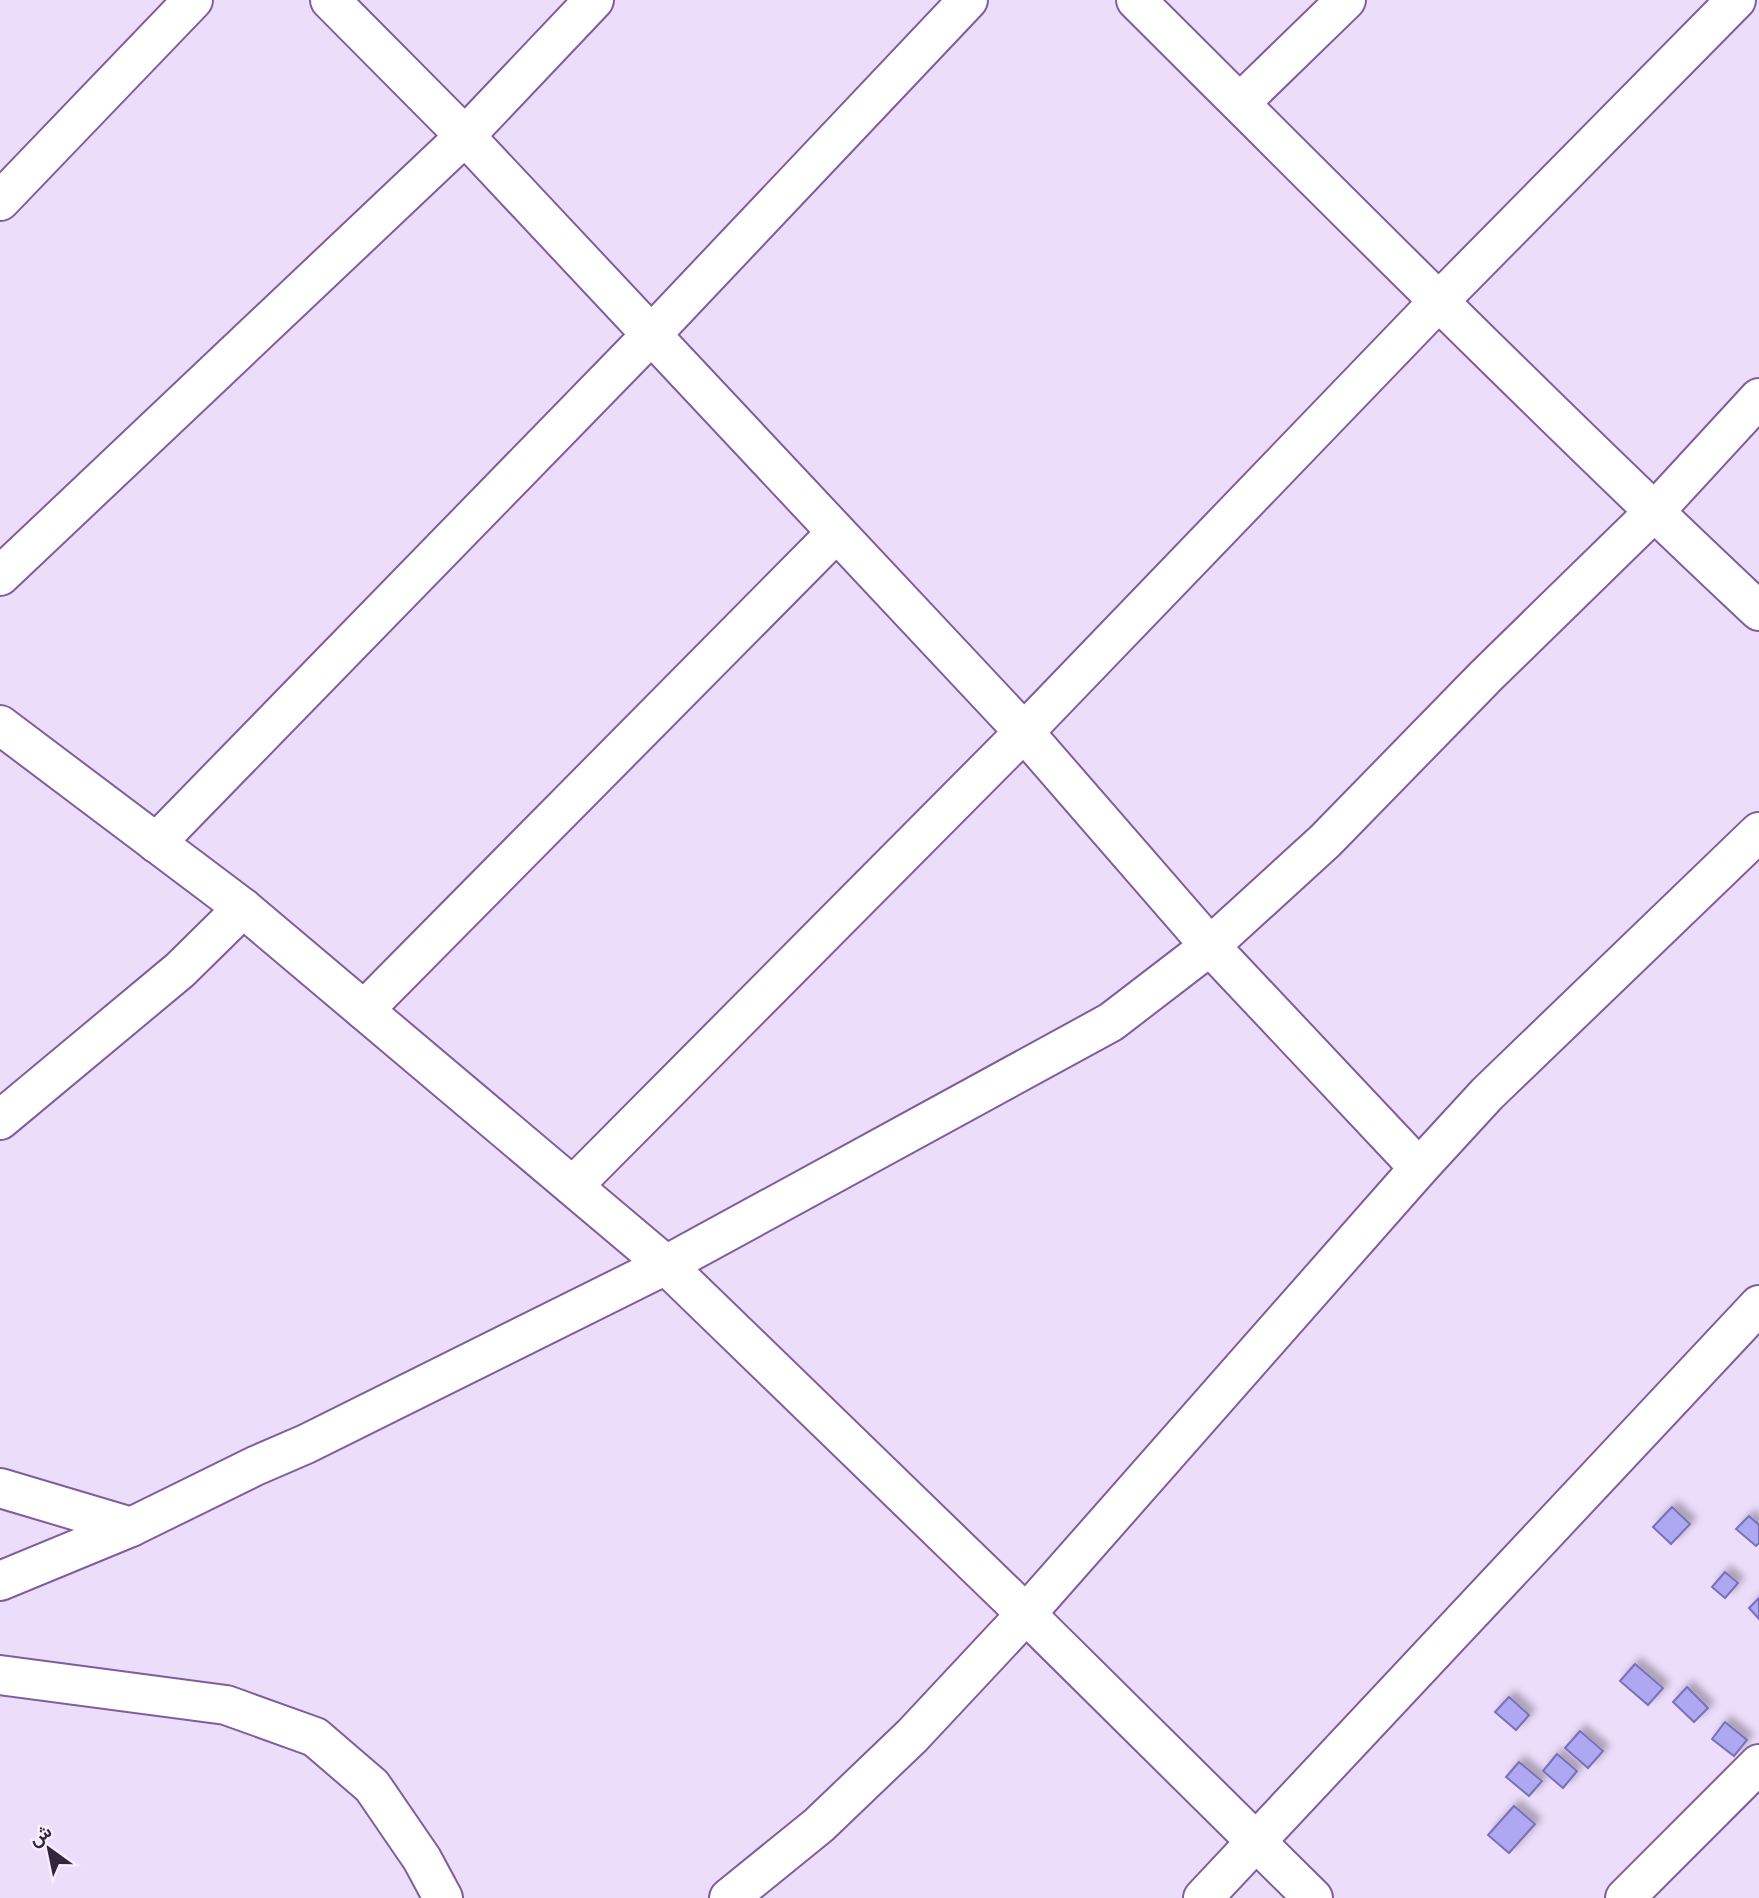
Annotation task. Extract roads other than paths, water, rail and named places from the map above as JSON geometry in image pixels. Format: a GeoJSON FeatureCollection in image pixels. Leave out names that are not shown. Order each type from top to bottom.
{"type":"FeatureCollection","features":[{"type":"Feature","properties":{"kind":"street"},"geometry":{"type":"LineString","coordinates":[[0,201],[193,0]]}},
{"type":"Feature","properties":{"kind":"street"},"geometry":{"type":"LineString","coordinates":[[330,0],[466,136],[1024,732],[1210,946],[1419,1168]]}},
{"type":"Feature","properties":{"kind":"street"},"geometry":{"type":"LineString","coordinates":[[0,576],[466,136],[594,0]]}},
{"type":"Feature","properties":{"kind":"street"},"geometry":{"type":"LineString","coordinates":[[156,843],[651,335],[968,0]]}},
{"type":"Feature","properties":{"kind":"street"},"geometry":{"type":"LineString","coordinates":[[1136,0],[1438,301],[1759,611]]}},
{"type":"Feature","properties":{"kind":"street"},"geometry":{"type":"LineString","coordinates":[[1240,103],[1346,0]]}},
{"type":"Feature","properties":{"kind":"street"},"geometry":{"type":"LineString","coordinates":[[573,1186],[1024,732],[1438,301],[1735,0]]}},
{"type":"Feature","properties":{"kind":"street"},"geometry":{"type":"LineString","coordinates":[[0,1581],[131,1527],[306,1444],[666,1265],[1111,1022],[1210,946],[1325,841],[1486,676],[1654,512],[1759,398]]}},
{"type":"Feature","properties":{"kind":"street"},"geometry":{"type":"LineString","coordinates":[[363,1010],[836,533]]}},
{"type":"Feature","properties":{"kind":"street"},"geometry":{"type":"LineString","coordinates":[[0,724],[243,908],[666,1265],[1026,1614],[1312,1898]]}},
{"type":"Feature","properties":{"kind":"street"},"geometry":{"type":"LineString","coordinates":[[729,1898],[819,1825],[912,1736],[1026,1614],[1487,1094],[1759,832]]}},
{"type":"Feature","properties":{"kind":"street"},"geometry":{"type":"LineString","coordinates":[[0,1120],[180,970],[243,908]]}},
{"type":"Feature","properties":{"kind":"street"},"geometry":{"type":"LineString","coordinates":[[1203,1898],[1759,1306]]}},
{"type":"Feature","properties":{"kind":"street"},"geometry":{"type":"LineString","coordinates":[[0,1488],[131,1527]]}},
{"type":"Feature","properties":{"kind":"street"},"geometry":{"type":"LineString","coordinates":[[3,1679],[226,1705],[315,1737],[372,1786],[422,1859],[443,1898]]}},
{"type":"Feature","properties":{"kind":"street"},"geometry":{"type":"LineString","coordinates":[[1625,1898],[1759,1764]]}}]}
